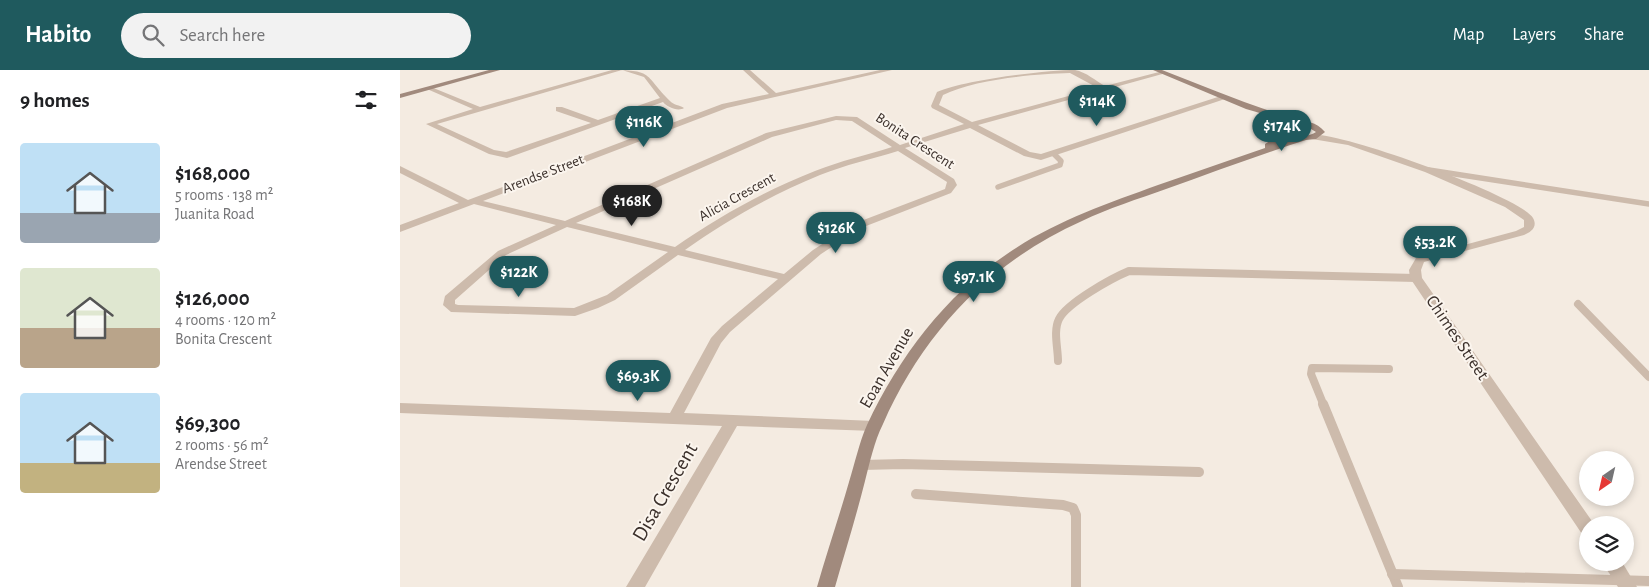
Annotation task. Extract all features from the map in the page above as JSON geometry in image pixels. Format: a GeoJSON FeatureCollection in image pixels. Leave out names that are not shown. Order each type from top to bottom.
{"type":"FeatureCollection","features":[{"type":"Feature","properties":{"kind":"street"},"geometry":{"type":"LineString","coordinates":[[400,96],[497,70]]}},
{"type":"Feature","properties":{"kind":"street"},"geometry":{"type":"LineString","coordinates":[[618,70],[430,124],[492,152],[507,155],[665,99]]}},
{"type":"Feature","properties":{"kind":"street"},"geometry":{"type":"LineString","coordinates":[[626,70],[646,76],[668,104],[680,108]]}},
{"type":"Feature","properties":{"kind":"street"},"geometry":{"type":"LineString","coordinates":[[746,70],[774,94]]}},
{"type":"Feature","properties":{"kind":"street","name":"Arendse Street"},"geometry":{"type":"LineString","coordinates":[[400,229],[733,103],[889,70]]}},
{"type":"Feature","properties":{"kind":"street"},"geometry":{"type":"LineString","coordinates":[[1105,89],[1077,73],[1065,71],[990,80],[941,93],[936,106],[1029,156],[1042,157],[1224,98]]}},
{"type":"Feature","properties":{"kind":"street"},"geometry":{"type":"LineString","coordinates":[[1160,72],[1224,98],[1315,126],[1321,132],[1315,137],[1305,138],[1288,134],[1263,114],[1250,107]]}},
{"type":"Feature","properties":{"kind":"street","name":"Alicia Crescent"},"geometry":{"type":"LineString","coordinates":[[566,224],[502,253],[460,288],[450,299],[449,306],[456,309],[485,311],[575,312],[608,299],[708,230],[803,179],[820,172],[971,125],[1105,89],[1160,72]]}},
{"type":"Feature","properties":{"kind":"street"},"geometry":{"type":"LineString","coordinates":[[429,88],[478,109]]}},
{"type":"Feature","properties":{"kind":"street"},"geometry":{"type":"LineString","coordinates":[[559,109],[599,122]]}},
{"type":"Feature","properties":{"kind":"street","name":"Bonita Crescent"},"geometry":{"type":"LineString","coordinates":[[566,224],[770,135],[836,118],[854,119],[950,181],[951,188],[948,191],[857,226],[817,252],[726,329],[716,341],[674,418]]}},
{"type":"Feature","properties":{"kind":"street"},"geometry":{"type":"LineString","coordinates":[[1282,130],[1282,126],[1286,124],[1300,122]]}},
{"type":"Feature","properties":{"kind":"street","name":"Chimes Street"},"geometry":{"type":"LineString","coordinates":[[1315,126],[1428,170],[1508,204],[1524,214],[1530,225],[1528,229],[1427,256],[1416,264],[1414,270],[1416,278],[1579,516]]}},
{"type":"Feature","properties":{"kind":"street","name":"Eoan Avenue"},"geometry":{"type":"LineString","coordinates":[[1259,152],[1275,143],[1282,130]]}},
{"type":"Feature","properties":{"kind":"street","name":"Chimes Street"},"geometry":{"type":"LineString","coordinates":[[1315,137],[1348,143],[1379,152]]}},
{"type":"Feature","properties":{"kind":"street","name":"Eoan Avenue"},"geometry":{"type":"LineString","coordinates":[[826,587],[874,426],[891,390],[912,355],[935,323],[953,304],[999,264],[1031,242],[1078,219],[1259,152],[1305,138]]}},
{"type":"Feature","properties":{"kind":"street"},"geometry":{"type":"LineString","coordinates":[[400,169],[469,202],[786,278]]}},
{"type":"Feature","properties":{"kind":"street"},"geometry":{"type":"LineString","coordinates":[[400,408],[874,426]]}},
{"type":"Feature","properties":{"kind":"street","name":"Disa Crescent"},"geometry":{"type":"LineString","coordinates":[[635,587],[733,420]]}},
{"type":"Feature","properties":{"kind":"street"},"geometry":{"type":"LineString","coordinates":[[1617,571],[1626,584]]}},
{"type":"Feature","properties":{"kind":"lane"},"geometry":{"type":"LineString","coordinates":[[998,188],[1060,165],[1061,161],[1054,154]]}},
{"type":"Feature","properties":{"kind":"lane"},"geometry":{"type":"LineString","coordinates":[[1428,170],[1649,204]]}},
{"type":"Feature","properties":{"kind":"lane"},"geometry":{"type":"LineString","coordinates":[[1058,361],[1059,319],[1064,312],[1095,290],[1129,271],[1416,278]]}},
{"type":"Feature","properties":{"kind":"lane"},"geometry":{"type":"LineString","coordinates":[[1578,304],[1649,377]]}},
{"type":"Feature","properties":{"kind":"lane"},"geometry":{"type":"LineString","coordinates":[[1389,369],[1318,366],[1312,368],[1311,374],[1398,587]]}},
{"type":"Feature","properties":{"kind":"lane"},"geometry":{"type":"LineString","coordinates":[[862,465],[903,464],[1199,472]]}},
{"type":"Feature","properties":{"kind":"lane"},"geometry":{"type":"LineString","coordinates":[[916,494],[1063,504],[1073,508],[1076,515],[1076,587]]}},
{"type":"Feature","properties":{"kind":"lane"},"geometry":{"type":"LineString","coordinates":[[1392,574],[1626,584],[1649,582]]}}]}
